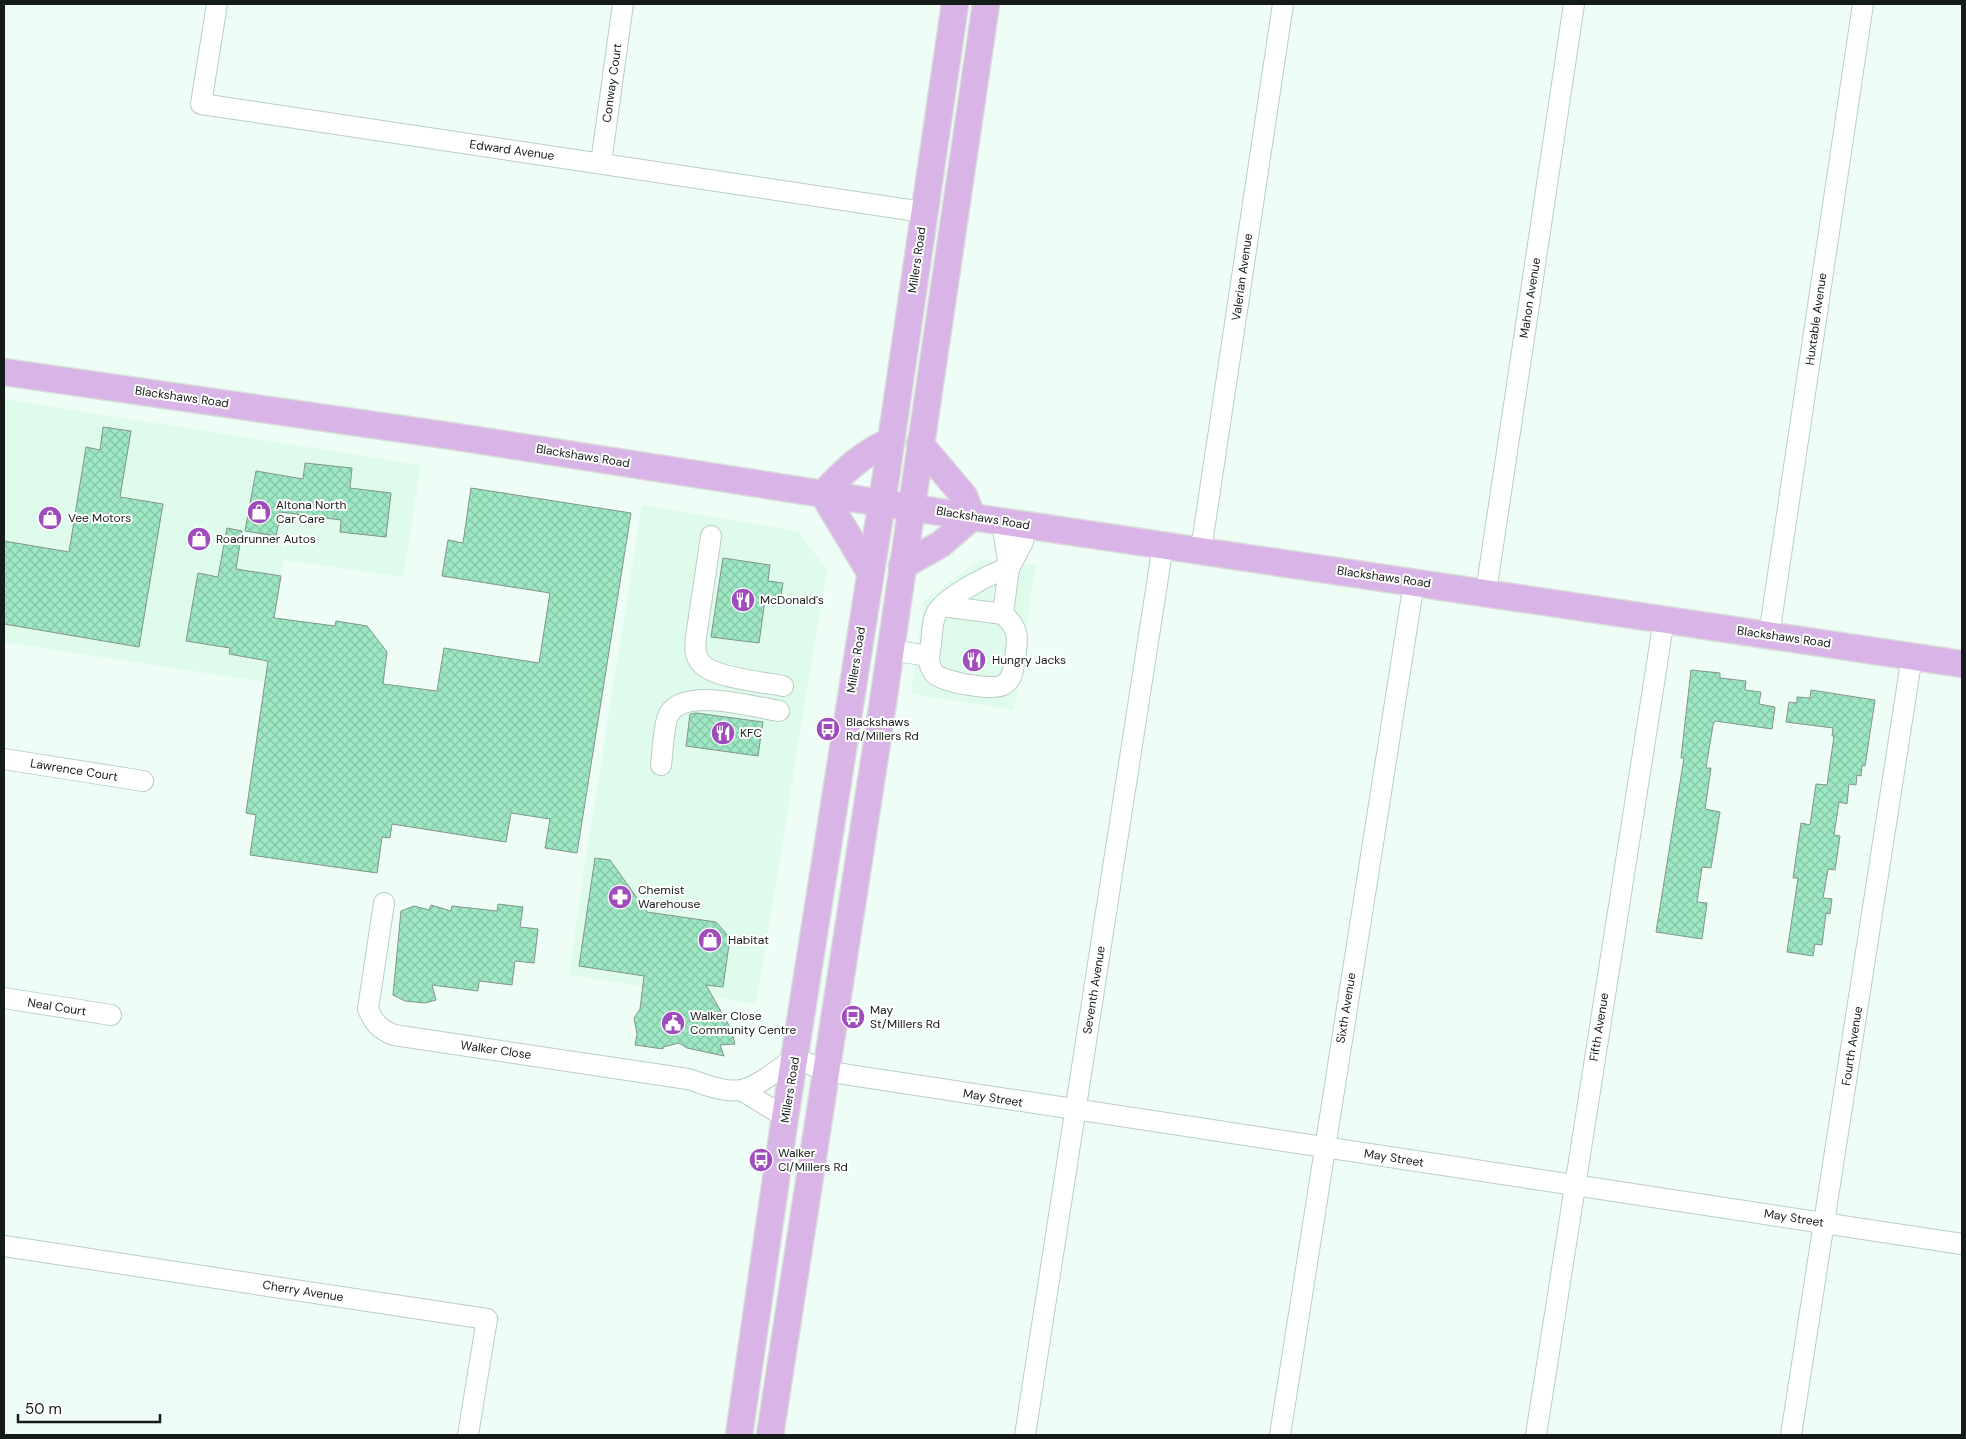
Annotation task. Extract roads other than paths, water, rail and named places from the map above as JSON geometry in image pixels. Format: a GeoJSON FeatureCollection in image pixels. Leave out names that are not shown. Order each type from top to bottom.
{"type":"FeatureCollection","features":[{"type":"Feature","properties":{"kind":"main road","name":"Millers Road"},"geometry":{"type":"LineString","coordinates":[[739,1435],[785,1117],[882,503],[923,212],[955,4]]}},
{"type":"Feature","properties":{"kind":"main road"},"geometry":{"type":"LineString","coordinates":[[770,1435],[986,4]]}},
{"type":"Feature","properties":{"kind":"main road","name":"Blackshaws Road"},"geometry":{"type":"LineString","coordinates":[[4,372],[461,438],[972,517],[1962,664]]}},
{"type":"Feature","properties":{"kind":"main road"},"geometry":{"type":"LineString","coordinates":[[870,572],[823,494],[852,464],[873,448],[891,440]]}},
{"type":"Feature","properties":{"kind":"main road"},"geometry":{"type":"LineString","coordinates":[[902,566],[941,544],[972,517],[964,496],[920,444]]}},
{"type":"Feature","properties":{"kind":"street","name":"Edward Avenue"},"geometry":{"type":"LineString","coordinates":[[217,4],[201,104],[923,212]]}},
{"type":"Feature","properties":{"kind":"street","name":"Conway Court"},"geometry":{"type":"LineString","coordinates":[[601,163],[622,4]]}},
{"type":"Feature","properties":{"kind":"street","name":"Valerian Avenue"},"geometry":{"type":"LineString","coordinates":[[1201,550],[1283,4]]}},
{"type":"Feature","properties":{"kind":"street","name":"Mahon Avenue"},"geometry":{"type":"LineString","coordinates":[[1486,592],[1574,4]]}},
{"type":"Feature","properties":{"kind":"street","name":"Huxtable Avenue"},"geometry":{"type":"LineString","coordinates":[[1769,635],[1863,4]]}},
{"type":"Feature","properties":{"kind":"street"},"geometry":{"type":"LineString","coordinates":[[1003,614],[1009,568],[1004,535],[1016,523]]}},
{"type":"Feature","properties":{"kind":"street"},"geometry":{"type":"LineString","coordinates":[[711,536],[696,637],[695,651],[701,664],[712,671],[783,686]]}},
{"type":"Feature","properties":{"kind":"street","name":"Seventh Avenue"},"geometry":{"type":"LineString","coordinates":[[1024,1435],[1164,545]]}},
{"type":"Feature","properties":{"kind":"street"},"geometry":{"type":"LineString","coordinates":[[942,606],[1003,614],[1016,630],[1018,639],[1012,676],[1002,686],[990,687],[938,678],[929,664],[928,656],[936,614],[942,606],[981,578],[1009,568]]}},
{"type":"Feature","properties":{"kind":"street","name":"Sixth Avenue"},"geometry":{"type":"LineString","coordinates":[[1280,1435],[1414,582]]}},
{"type":"Feature","properties":{"kind":"street","name":"Fifth Avenue"},"geometry":{"type":"LineString","coordinates":[[1536,1435],[1664,619]]}},
{"type":"Feature","properties":{"kind":"street"},"geometry":{"type":"LineString","coordinates":[[890,650],[928,656]]}},
{"type":"Feature","properties":{"kind":"street","name":"Fourth Avenue"},"geometry":{"type":"LineString","coordinates":[[1791,1435],[1912,656]]}},
{"type":"Feature","properties":{"kind":"street"},"geometry":{"type":"LineString","coordinates":[[661,765],[667,717],[677,705],[694,699],[770,709]]}},
{"type":"Feature","properties":{"kind":"street","name":"Lawrence Court"},"geometry":{"type":"LineString","coordinates":[[4,759],[143,781]]}},
{"type":"Feature","properties":{"kind":"street","name":"Walker Close"},"geometry":{"type":"LineString","coordinates":[[384,903],[368,1008],[373,1020],[381,1030],[394,1035],[688,1079],[727,1090],[741,1090],[785,1117]]}},
{"type":"Feature","properties":{"kind":"street","name":"Neal Court"},"geometry":{"type":"LineString","coordinates":[[4,998],[111,1015]]}},
{"type":"Feature","properties":{"kind":"street"},"geometry":{"type":"LineString","coordinates":[[741,1090],[793,1069]]}},
{"type":"Feature","properties":{"kind":"street","name":"May Street"},"geometry":{"type":"LineString","coordinates":[[793,1069],[826,1071],[1962,1244]]}},
{"type":"Feature","properties":{"kind":"street","name":"Cherry Avenue"},"geometry":{"type":"LineString","coordinates":[[4,1246],[487,1319],[468,1435]]}},
{"type":"Feature","properties":{"kind":"place","name":"Altona North Car Care"},"geometry":{"type":"Point","coordinates":[259,512]}},
{"type":"Feature","properties":{"kind":"place","name":"Vee Motors"},"geometry":{"type":"Point","coordinates":[50,518]}},
{"type":"Feature","properties":{"kind":"place","name":"Roadrunner Autos"},"geometry":{"type":"Point","coordinates":[199,539]}},
{"type":"Feature","properties":{"kind":"place","name":"McDonald's"},"geometry":{"type":"Point","coordinates":[743,600]}},
{"type":"Feature","properties":{"kind":"place","name":"Hungry Jacks"},"geometry":{"type":"Point","coordinates":[974,660]}},
{"type":"Feature","properties":{"kind":"place","name":"Blackshaws Rd/Millers Rd"},"geometry":{"type":"Point","coordinates":[828,729]}},
{"type":"Feature","properties":{"kind":"place","name":"KFC"},"geometry":{"type":"Point","coordinates":[723,733]}},
{"type":"Feature","properties":{"kind":"place","name":"Chemist Warehouse"},"geometry":{"type":"Point","coordinates":[620,897]}},
{"type":"Feature","properties":{"kind":"place","name":"Habitat"},"geometry":{"type":"Point","coordinates":[710,940]}},
{"type":"Feature","properties":{"kind":"place","name":"May St/Millers Rd"},"geometry":{"type":"Point","coordinates":[853,1017]}},
{"type":"Feature","properties":{"kind":"place","name":"Walker Close Community Centre"},"geometry":{"type":"Point","coordinates":[673,1023]}},
{"type":"Feature","properties":{"kind":"place","name":"Walker Cl/Millers Rd"},"geometry":{"type":"Point","coordinates":[761,1160]}}]}
